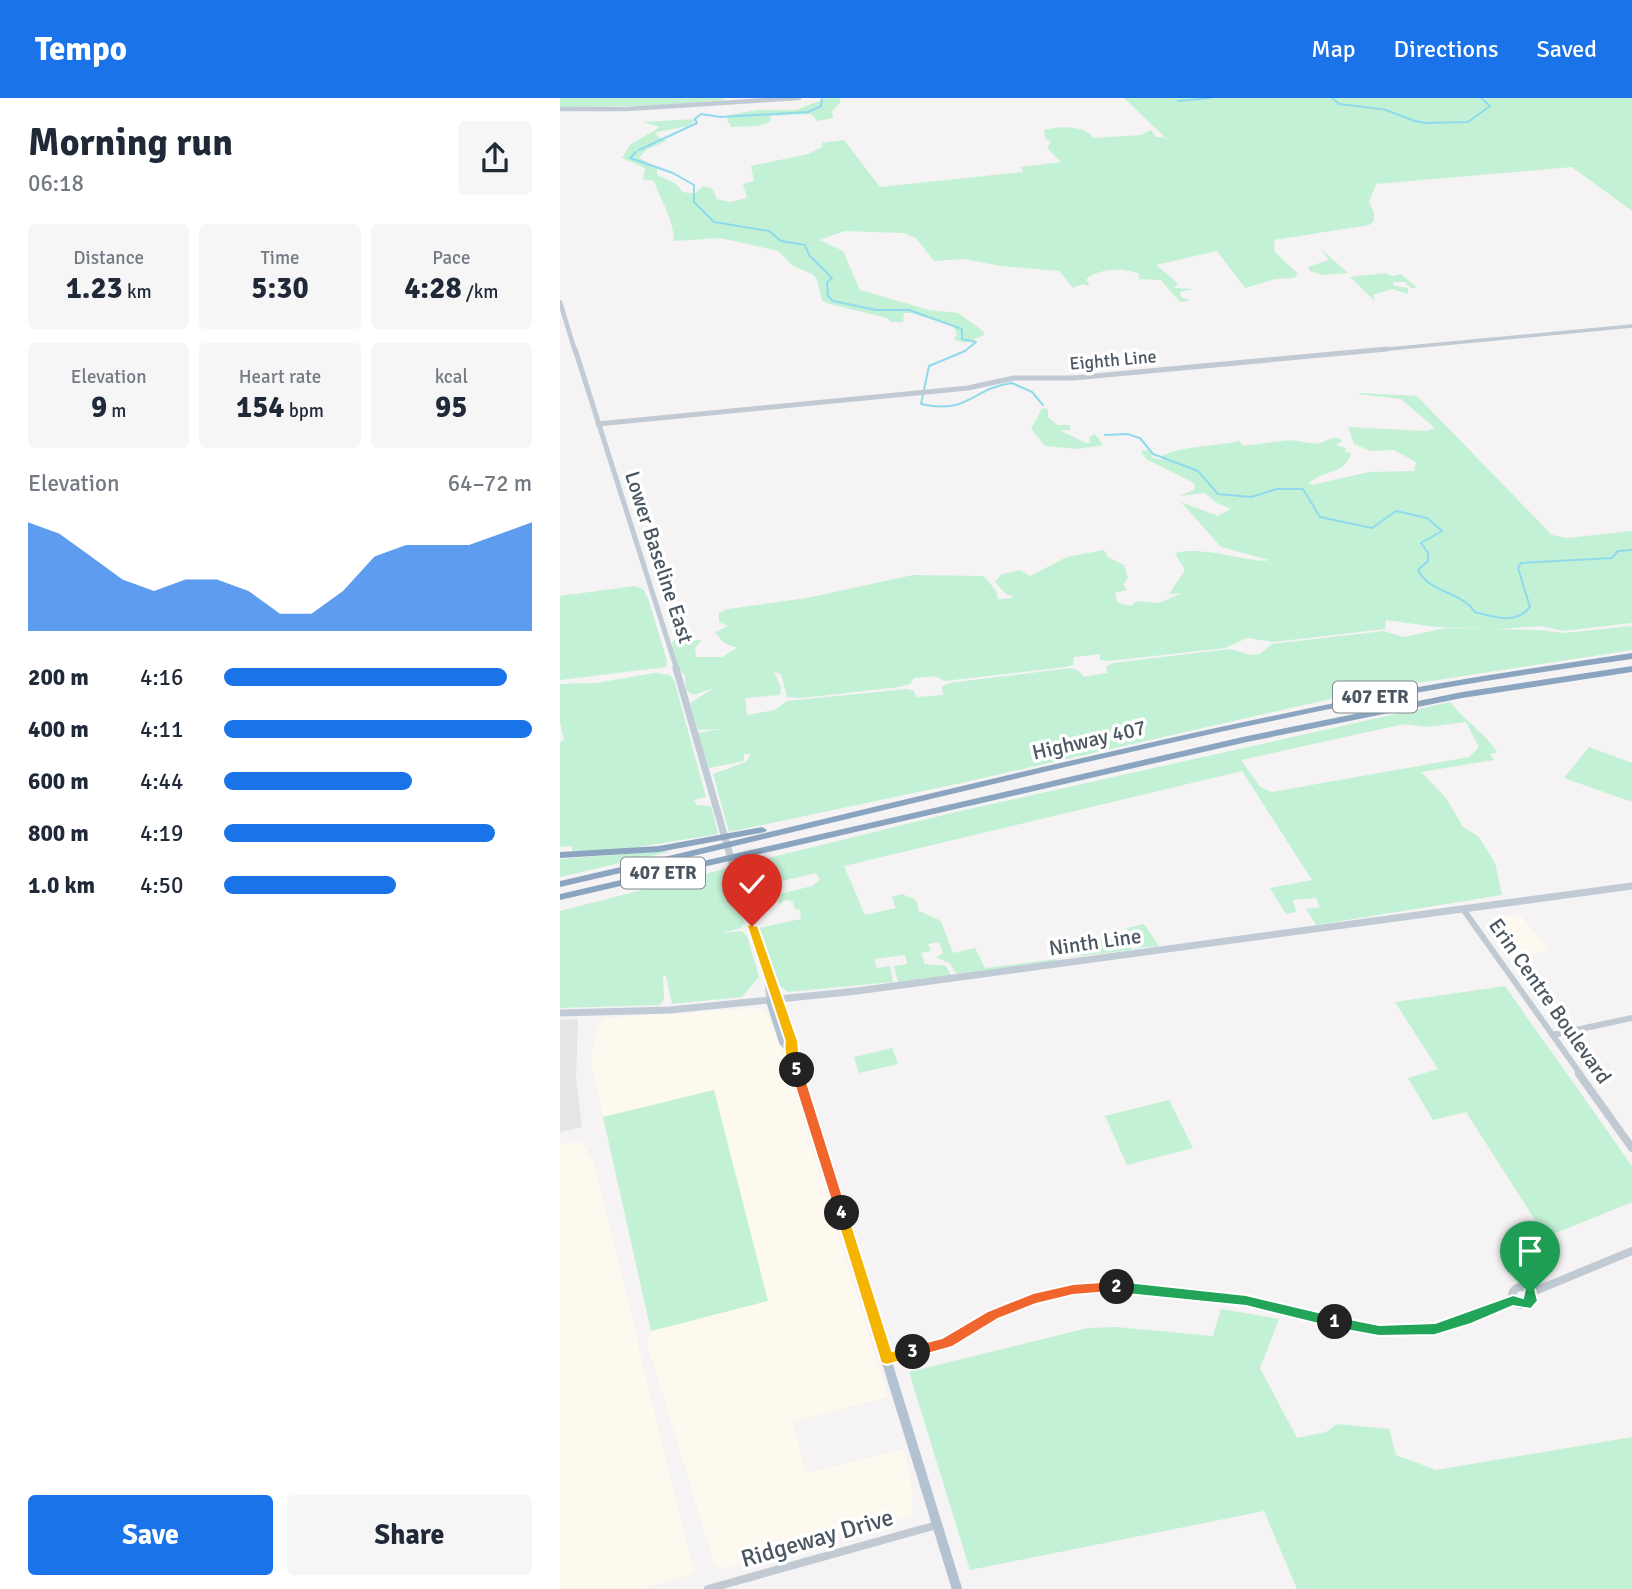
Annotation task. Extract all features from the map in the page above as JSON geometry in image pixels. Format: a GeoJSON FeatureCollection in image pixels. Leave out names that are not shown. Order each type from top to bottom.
{"type":"FeatureCollection","features":[{"type":"Feature","properties":{"kind":"highway","name":"Highway 407"},"geometry":{"type":"LineString","coordinates":[[560,884],[1285,715],[1461,681],[1632,656]]}},
{"type":"Feature","properties":{"kind":"highway","name":"Highway 407"},"geometry":{"type":"LineString","coordinates":[[560,897],[1353,716],[1474,692],[1632,669]]}},
{"type":"Feature","properties":{"kind":"highway"},"geometry":{"type":"LineString","coordinates":[[560,855],[659,849],[811,821],[832,820]]}},
{"type":"Feature","properties":{"kind":"highway"},"geometry":{"type":"LineString","coordinates":[[560,904],[744,855]]}},
{"type":"Feature","properties":{"kind":"main road"},"geometry":{"type":"LineString","coordinates":[[560,109],[657,107],[799,98]]}},
{"type":"Feature","properties":{"kind":"main road","name":"Lower Baseline East"},"geometry":{"type":"LineString","coordinates":[[560,302],[676,667],[774,1001]]}},
{"type":"Feature","properties":{"kind":"main road","name":"Ninth Line"},"geometry":{"type":"LineString","coordinates":[[560,1013],[670,1010],[774,1001],[1632,886]]}},
{"type":"Feature","properties":{"kind":"main road"},"geometry":{"type":"LineString","coordinates":[[774,1001],[783,1042],[790,1049],[957,1589]]}},
{"type":"Feature","properties":{"kind":"street","name":"Eighth Line"},"geometry":{"type":"LineString","coordinates":[[598,424],[912,394],[1014,378],[1073,378],[1632,326]]}},
{"type":"Feature","properties":{"kind":"street","name":"Erin Centre Boulevard"},"geometry":{"type":"LineString","coordinates":[[1463,909],[1632,1148]]}},
{"type":"Feature","properties":{"kind":"street"},"geometry":{"type":"LineString","coordinates":[[1552,1035],[1632,1018]]}},
{"type":"Feature","properties":{"kind":"street"},"geometry":{"type":"LineString","coordinates":[[887,1359],[946,1343],[993,1315],[1033,1299],[1082,1289],[1117,1287],[1246,1301],[1364,1329],[1393,1331],[1447,1326],[1513,1300],[1526,1304],[1531,1301],[1530,1293],[1632,1251]]}},
{"type":"Feature","properties":{"kind":"street","name":"Ridgeway Drive"},"geometry":{"type":"LineString","coordinates":[[708,1589],[937,1525]]}},
{"type":"Feature","properties":{"kind":"shaded area"},"geometry":{"type":"Polygon","coordinates":[[[1520,915],[1549,950],[1510,959],[1488,929],[1495,918],[1520,915]]]}},
{"type":"Feature","properties":{"kind":"shaded area"},"geometry":{"type":"Polygon","coordinates":[[[757,1008],[767,1013],[784,1056],[888,1397],[793,1422],[806,1473],[903,1449],[914,1497],[911,1499],[913,1515],[720,1570],[714,1563],[647,1343],[651,1331],[768,1301],[713,1090],[603,1117],[592,1066],[593,1046],[597,1027],[604,1018],[757,1008]]]}},
{"type":"Feature","properties":{"kind":"shaded area"},"geometry":{"type":"Polygon","coordinates":[[[578,1019],[576,1078],[582,1127],[560,1132],[560,1020],[578,1019]]]}},
{"type":"Feature","properties":{"kind":"shaded area"},"geometry":{"type":"Polygon","coordinates":[[[581,1140],[594,1163],[694,1573],[641,1589],[560,1589],[560,1146],[581,1140]]]}},
{"type":"Feature","properties":{"kind":"green space"},"geometry":{"type":"Polygon","coordinates":[[[560,98],[726,100],[649,106],[560,107],[560,98]]]}},
{"type":"Feature","properties":{"kind":"green space"},"geometry":{"type":"Polygon","coordinates":[[[826,98],[839,98],[841,102],[832,111],[833,118],[817,121],[811,114],[770,116],[771,121],[758,126],[731,127],[727,120],[728,115],[758,110],[796,110],[826,98]]]}},
{"type":"Feature","properties":{"kind":"green space"},"geometry":{"type":"Polygon","coordinates":[[[1124,98],[1632,98],[1632,211],[1572,167],[1376,184],[1369,202],[1374,212],[1374,221],[1369,225],[1274,240],[1275,252],[1298,274],[1294,278],[1275,279],[1245,288],[1217,251],[1156,265],[1178,283],[1174,288],[1193,289],[1180,292],[1181,297],[1190,300],[1180,302],[1161,280],[1139,279],[1139,274],[1126,270],[1096,273],[1086,280],[1090,286],[1082,284],[1073,288],[1059,271],[1000,266],[965,259],[934,261],[916,238],[904,233],[844,231],[820,240],[843,251],[860,290],[929,310],[958,313],[983,331],[984,335],[966,343],[954,340],[957,333],[952,325],[910,313],[904,313],[903,322],[891,322],[887,318],[826,303],[822,301],[817,279],[793,266],[778,251],[720,238],[674,241],[669,217],[654,181],[643,179],[645,168],[622,158],[631,144],[660,127],[643,122],[696,119],[688,126],[657,132],[656,135],[666,141],[646,150],[639,158],[657,167],[657,175],[676,184],[683,192],[695,194],[703,186],[713,189],[717,199],[730,202],[747,198],[743,184],[754,181],[751,166],[808,154],[822,147],[822,143],[844,140],[880,187],[1023,172],[1021,167],[1061,162],[1047,148],[1051,142],[1046,139],[1044,130],[1064,127],[1084,131],[1094,138],[1141,135],[1151,130],[1156,137],[1163,137],[1174,146],[1124,98]]]}},
{"type":"Feature","properties":{"kind":"green space"},"geometry":{"type":"Polygon","coordinates":[[[1321,249],[1348,273],[1324,275],[1310,271],[1308,267],[1329,260],[1321,249]]]}},
{"type":"Feature","properties":{"kind":"green space"},"geometry":{"type":"Polygon","coordinates":[[[1385,273],[1392,276],[1401,274],[1417,288],[1411,288],[1405,282],[1393,282],[1394,286],[1408,288],[1408,294],[1392,289],[1373,295],[1375,301],[1350,277],[1385,273]]]}},
{"type":"Feature","properties":{"kind":"green space"},"geometry":{"type":"Polygon","coordinates":[[[1357,394],[1417,396],[1552,535],[1567,538],[1632,531],[1632,623],[1563,631],[1541,626],[1497,629],[1436,627],[1386,620],[1385,629],[1273,642],[1247,638],[1225,648],[1109,661],[1100,660],[1100,654],[1074,657],[1073,665],[1066,667],[945,681],[935,676],[914,678],[910,684],[899,687],[802,698],[787,697],[781,674],[774,672],[781,687],[780,695],[745,698],[747,715],[775,710],[787,701],[907,689],[914,691],[916,697],[943,695],[942,687],[949,683],[1071,668],[1084,677],[1107,673],[1106,667],[1113,663],[1230,649],[1251,655],[1260,654],[1272,644],[1384,631],[1403,637],[1446,628],[1564,633],[1632,626],[1632,650],[1366,691],[961,783],[729,832],[713,774],[746,762],[751,754],[744,754],[744,761],[709,768],[698,733],[720,729],[698,730],[690,703],[714,688],[693,695],[686,690],[685,676],[675,663],[672,642],[678,637],[684,641],[702,640],[695,648],[696,657],[722,657],[737,648],[724,643],[715,632],[728,626],[719,622],[719,613],[728,609],[807,598],[913,575],[984,576],[996,591],[998,599],[1011,598],[1013,596],[1006,594],[995,582],[1002,574],[1020,570],[1030,576],[1067,557],[1104,550],[1108,557],[1124,565],[1128,578],[1123,585],[1127,590],[1115,593],[1118,603],[1131,606],[1136,601],[1159,603],[1183,593],[1169,594],[1185,570],[1175,553],[1201,551],[1269,560],[1221,547],[1181,502],[1218,516],[1231,509],[1217,503],[1205,493],[1180,496],[1195,489],[1194,483],[1146,459],[1141,451],[1150,450],[1152,457],[1161,460],[1161,456],[1180,450],[1239,441],[1243,446],[1290,440],[1318,444],[1335,437],[1343,441],[1336,445],[1351,453],[1349,460],[1339,468],[1314,479],[1309,483],[1312,485],[1369,472],[1414,471],[1416,462],[1394,450],[1371,451],[1354,444],[1348,427],[1426,431],[1435,428],[1401,399],[1357,394]]]}},
{"type":"Feature","properties":{"kind":"green space"},"geometry":{"type":"Polygon","coordinates":[[[1042,408],[1048,409],[1048,417],[1057,425],[1070,425],[1070,430],[1059,430],[1086,443],[1090,443],[1089,437],[1095,434],[1103,445],[1078,449],[1045,446],[1031,429],[1042,408]]]}},
{"type":"Feature","properties":{"kind":"green space"},"geometry":{"type":"Polygon","coordinates":[[[635,586],[643,589],[648,598],[667,661],[666,667],[560,680],[560,596],[635,586]]]}},
{"type":"Feature","properties":{"kind":"green space"},"geometry":{"type":"Polygon","coordinates":[[[655,673],[670,675],[674,680],[706,797],[694,800],[697,805],[711,806],[718,834],[626,849],[572,851],[572,846],[560,847],[560,743],[564,740],[560,722],[560,684],[596,683],[655,673]]]}},
{"type":"Feature","properties":{"kind":"green space"},"geometry":{"type":"Polygon","coordinates":[[[1450,702],[1492,745],[1497,752],[1490,754],[1494,760],[1421,772],[1446,798],[1463,827],[1479,837],[1495,863],[1502,895],[1316,925],[1306,909],[1320,907],[1316,898],[1293,900],[1296,912],[1286,914],[1270,888],[1312,880],[1242,771],[844,866],[865,915],[896,908],[892,897],[902,894],[916,900],[919,911],[941,921],[953,953],[975,948],[985,968],[1057,959],[1055,961],[957,974],[949,963],[936,957],[943,953],[939,942],[928,944],[931,951],[921,953],[925,964],[946,966],[951,975],[898,982],[894,966],[907,964],[905,955],[874,959],[877,968],[890,966],[893,982],[788,992],[779,985],[759,928],[801,919],[800,909],[795,910],[793,901],[785,900],[779,905],[778,898],[772,896],[812,886],[820,880],[816,873],[765,885],[766,897],[752,900],[739,865],[956,812],[1450,702]],[[1466,722],[1427,727],[1404,724],[1241,760],[1260,787],[1272,792],[1469,757],[1479,747],[1466,722]]]}},
{"type":"Feature","properties":{"kind":"green space"},"geometry":{"type":"Polygon","coordinates":[[[1589,747],[1632,763],[1632,802],[1564,778],[1589,747]]]}},
{"type":"Feature","properties":{"kind":"green space"},"geometry":{"type":"Polygon","coordinates":[[[668,852],[560,877],[560,859],[668,852]]]}},
{"type":"Feature","properties":{"kind":"green space"},"geometry":{"type":"Polygon","coordinates":[[[728,868],[744,923],[741,928],[721,933],[742,931],[747,936],[759,977],[742,997],[672,1004],[666,975],[663,976],[664,999],[660,1005],[560,1008],[560,911],[728,868]]]}},
{"type":"Feature","properties":{"kind":"green space"},"geometry":{"type":"Polygon","coordinates":[[[1144,924],[1159,946],[1137,948],[1127,928],[1144,924]]]}},
{"type":"Feature","properties":{"kind":"green space"},"geometry":{"type":"Polygon","coordinates":[[[1118,932],[1126,932],[1132,950],[1063,958],[1082,955],[1077,941],[1119,936],[1118,932]]]}},
{"type":"Feature","properties":{"kind":"green space"},"geometry":{"type":"Polygon","coordinates":[[[1505,986],[1632,1166],[1632,1202],[1546,1237],[1466,1112],[1433,1120],[1408,1078],[1438,1069],[1395,1002],[1505,986]]]}},
{"type":"Feature","properties":{"kind":"green space"},"geometry":{"type":"Polygon","coordinates":[[[892,1048],[898,1064],[859,1073],[854,1057],[892,1048]]]}},
{"type":"Feature","properties":{"kind":"green space"},"geometry":{"type":"Polygon","coordinates":[[[714,1090],[768,1301],[651,1331],[603,1117],[714,1090]]]}},
{"type":"Feature","properties":{"kind":"green space"},"geometry":{"type":"Polygon","coordinates":[[[1169,1100],[1193,1148],[1127,1165],[1105,1116],[1169,1100]]]}},
{"type":"Feature","properties":{"kind":"green space"},"geometry":{"type":"Polygon","coordinates":[[[1221,1309],[1279,1319],[1260,1368],[1297,1438],[1326,1432],[1337,1424],[1389,1429],[1396,1455],[1436,1470],[1632,1437],[1632,1589],[1297,1589],[1264,1511],[970,1570],[909,1372],[1088,1328],[1116,1327],[1213,1336],[1221,1309]]]}},
{"type":"Feature","properties":{"kind":"waterway"},"geometry":{"type":"LineString","coordinates":[[639,150],[697,123],[695,119],[701,114],[721,117],[808,112],[821,106],[822,98]]}},
{"type":"Feature","properties":{"kind":"waterway"},"geometry":{"type":"LineString","coordinates":[[1178,101],[1210,98]]}},
{"type":"Feature","properties":{"kind":"waterway"},"geometry":{"type":"LineString","coordinates":[[1332,98],[1339,104],[1381,109]]}},
{"type":"Feature","properties":{"kind":"waterway"},"geometry":{"type":"LineString","coordinates":[[1481,98],[1489,105]]}},
{"type":"Feature","properties":{"kind":"waterway"},"geometry":{"type":"LineString","coordinates":[[1411,120],[1425,123],[1468,122],[1490,106]]}},
{"type":"Feature","properties":{"kind":"waterway"},"geometry":{"type":"LineString","coordinates":[[1383,109],[1410,119]]}},
{"type":"Feature","properties":{"kind":"waterway"},"geometry":{"type":"LineString","coordinates":[[636,152],[630,158],[673,173],[694,185],[694,202],[714,222],[769,231],[781,241],[805,245],[809,255],[832,278],[827,282],[828,296],[833,301],[876,310],[909,310],[962,329],[962,339],[976,342],[965,351],[929,366],[921,404],[960,404],[988,390],[1012,383],[1032,392],[1043,405]]}},
{"type":"Feature","properties":{"kind":"waterway"},"geometry":{"type":"LineString","coordinates":[[1105,435],[1127,434],[1140,438],[1153,454],[1198,471],[1218,494],[1251,497],[1277,489],[1303,489],[1320,517],[1372,528],[1396,511],[1427,518],[1442,531],[1421,543],[1428,553],[1428,561],[1418,570],[1423,578],[1462,600],[1475,612],[1490,616],[1511,618],[1524,613],[1530,607],[1518,568],[1521,563],[1612,558],[1618,551],[1632,550]]}},
{"type":"Feature","properties":{"kind":"route"},"geometry":{"type":"LineString","coordinates":[[752,926],[791,1041],[790,1049],[887,1359],[946,1343],[993,1315],[1019,1304],[1055,1293],[1082,1289],[1117,1287],[1246,1301],[1364,1329],[1393,1331],[1423,1331],[1447,1326],[1513,1300],[1517,1304],[1526,1304],[1531,1301],[1530,1293]]}}]}
